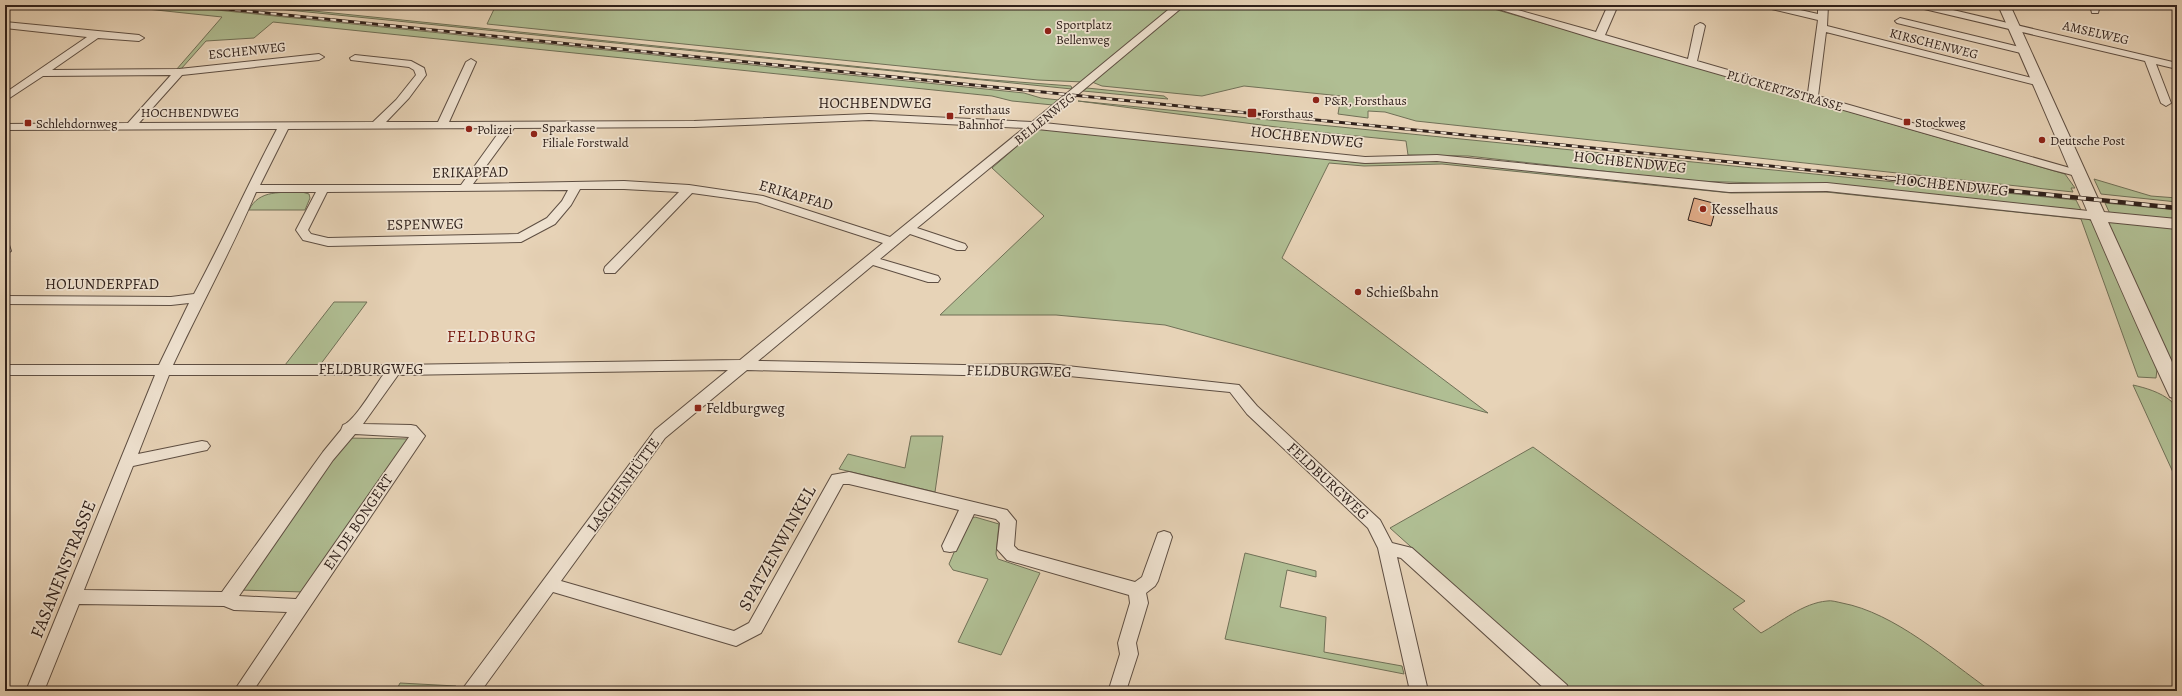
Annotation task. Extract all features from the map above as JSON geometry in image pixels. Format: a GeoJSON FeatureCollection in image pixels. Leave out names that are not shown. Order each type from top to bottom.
{"type":"FeatureCollection","features":[{"type":"Feature","properties":{"kind":"street","name":"BELLENWEG"},"geometry":{"type":"LineString","coordinates":[[810,310],[1180,5]]}},
{"type":"Feature","properties":{"kind":"street"},"geometry":{"type":"LineString","coordinates":[[1599,36],[1613,5]]}},
{"type":"Feature","properties":{"kind":"street","name":"KIRSCHENWEG"},"geometry":{"type":"LineString","coordinates":[[1766,5],[1823,23],[2040,83]]}},
{"type":"Feature","properties":{"kind":"street"},"geometry":{"type":"LineString","coordinates":[[1813,98],[1823,23],[1823,5]]}},
{"type":"Feature","properties":{"kind":"street","name":"AMSELWEG"},"geometry":{"type":"LineString","coordinates":[[1920,5],[2177,66]]}},
{"type":"Feature","properties":{"kind":"street"},"geometry":{"type":"LineString","coordinates":[[2004,5],[2080,174],[2137,308],[2177,393]]}},
{"type":"Feature","properties":{"kind":"street","name":"PLÜCKERTZSTRASSE"},"geometry":{"type":"LineString","coordinates":[[1496,6],[2080,174]]}},
{"type":"Feature","properties":{"kind":"street"},"geometry":{"type":"LineString","coordinates":[[1900,21],[2025,51]]}},
{"type":"Feature","properties":{"kind":"street"},"geometry":{"type":"LineString","coordinates":[[5,25],[139,38]]}},
{"type":"Feature","properties":{"kind":"street"},"geometry":{"type":"LineString","coordinates":[[1692,63],[1700,26]]}},
{"type":"Feature","properties":{"kind":"street"},"geometry":{"type":"LineString","coordinates":[[5,98],[96,35]]}},
{"type":"Feature","properties":{"kind":"street","name":"ESCHENWEG"},"geometry":{"type":"LineString","coordinates":[[40,73],[179,72],[319,57]]}},
{"type":"Feature","properties":{"kind":"street"},"geometry":{"type":"LineString","coordinates":[[355,58],[410,64],[419,68],[421,75],[413,87],[403,100],[375,126]]}},
{"type":"Feature","properties":{"kind":"street"},"geometry":{"type":"LineString","coordinates":[[2149,59],[2166,103]]}},
{"type":"Feature","properties":{"kind":"street"},"geometry":{"type":"LineString","coordinates":[[442,125],[471,62]]}},
{"type":"Feature","properties":{"kind":"street"},"geometry":{"type":"LineString","coordinates":[[131,126],[179,72]]}},
{"type":"Feature","properties":{"kind":"street"},"geometry":{"type":"LineString","coordinates":[[5,88],[19,87]]}},
{"type":"Feature","properties":{"kind":"street","name":"HOCHBENDWEG"},"geometry":{"type":"LineString","coordinates":[[5,127],[694,124],[869,117],[919,118],[1034,125],[1365,160],[1437,158],[1729,188],[1827,187],[2098,216]]}},
{"type":"Feature","properties":{"kind":"street"},"geometry":{"type":"LineString","coordinates":[[464,188],[511,124]]}},
{"type":"Feature","properties":{"kind":"street"},"geometry":{"type":"LineString","coordinates":[[197,300],[231,237],[252,188],[284,126]]}},
{"type":"Feature","properties":{"kind":"street","name":"ERIKAPFAD"},"geometry":{"type":"LineString","coordinates":[[252,188],[464,188],[624,185],[688,189],[759,199],[892,242]]}},
{"type":"Feature","properties":{"kind":"street","name":"ESPENWEG"},"geometry":{"type":"LineString","coordinates":[[323,189],[302,230],[307,237],[328,242],[521,238],[551,221],[568,202],[576,186]]}},
{"type":"Feature","properties":{"kind":"street"},"geometry":{"type":"LineString","coordinates":[[610,270],[688,189]]}},
{"type":"Feature","properties":{"kind":"street"},"geometry":{"type":"LineString","coordinates":[[2098,216],[2177,224]]}},
{"type":"Feature","properties":{"kind":"street"},"geometry":{"type":"LineString","coordinates":[[907,230],[961,246]]}},
{"type":"Feature","properties":{"kind":"street"},"geometry":{"type":"LineString","coordinates":[[871,260],[933,279]]}},
{"type":"Feature","properties":{"kind":"street","name":"HOLUNDERPFAD"},"geometry":{"type":"LineString","coordinates":[[5,300],[197,300]]}},
{"type":"Feature","properties":{"kind":"street","name":"FASANENSTRASSE"},"geometry":{"type":"LineString","coordinates":[[35,691],[164,370],[197,300]]}},
{"type":"Feature","properties":{"kind":"street","name":"LASCHENHÜTTE"},"geometry":{"type":"LineString","coordinates":[[470,691],[660,434],[810,310]]}},
{"type":"Feature","properties":{"kind":"street","name":"FELDBURGWEG"},"geometry":{"type":"LineString","coordinates":[[5,370],[394,370],[745,365],[947,370],[1049,370],[1234,388],[1252,410],[1374,524],[1386,548],[1420,691]]}},
{"type":"Feature","properties":{"kind":"street"},"geometry":{"type":"LineString","coordinates":[[227,599],[348,429],[360,418],[394,370]]}},
{"type":"Feature","properties":{"kind":"street","name":"EN DE BONGERT"},"geometry":{"type":"LineString","coordinates":[[301,606],[417,436],[411,430],[348,429]]}},
{"type":"Feature","properties":{"kind":"street"},"geometry":{"type":"LineString","coordinates":[[127,462],[202,446]]}},
{"type":"Feature","properties":{"kind":"street","name":"SPATZENWINKEL"},"geometry":{"type":"LineString","coordinates":[[550,584],[736,639],[755,628],[838,479],[849,478],[1001,514],[1008,521],[1005,548],[1013,555],[1137,590]]}},
{"type":"Feature","properties":{"kind":"street"},"geometry":{"type":"LineString","coordinates":[[950,546],[969,506]]}},
{"type":"Feature","properties":{"kind":"street"},"geometry":{"type":"LineString","coordinates":[[1118,689],[1129,654],[1127,643],[1139,603],[1137,590],[1149,581],[1164,537]]}},
{"type":"Feature","properties":{"kind":"street"},"geometry":{"type":"LineString","coordinates":[[1386,548],[1406,553],[1560,691]]}},
{"type":"Feature","properties":{"kind":"street"},"geometry":{"type":"LineString","coordinates":[[74,597],[227,599],[234,603],[301,606]]}},
{"type":"Feature","properties":{"kind":"street"},"geometry":{"type":"LineString","coordinates":[[243,691],[301,606]]}},
{"type":"Feature","properties":{"kind":"green space"},"geometry":{"type":"Polygon","coordinates":[[[109,5],[168,5],[1024,93],[1041,98],[1059,100],[1053,105],[1012,101],[992,96],[273,22],[254,38],[206,41],[181,69],[176,70],[222,17],[109,5]]]}},
{"type":"Feature","properties":{"kind":"green space"},"geometry":{"type":"Polygon","coordinates":[[[238,5],[255,5],[979,79],[1071,86],[1072,89],[238,5]]]}},
{"type":"Feature","properties":{"kind":"green space"},"geometry":{"type":"Polygon","coordinates":[[[496,5],[1130,5],[1138,7],[1174,5],[1083,82],[1038,80],[487,24],[496,5]]]}},
{"type":"Feature","properties":{"kind":"green space"},"geometry":{"type":"Polygon","coordinates":[[[1185,5],[1480,5],[2065,174],[2075,188],[2071,188],[2073,192],[1416,121],[1385,112],[1368,111],[1368,118],[1338,114],[1341,96],[1244,86],[1202,96],[1102,86],[1092,82],[1185,5]]]}},
{"type":"Feature","properties":{"kind":"green space"},"geometry":{"type":"Polygon","coordinates":[[[1087,88],[1164,96],[1168,99],[1083,91],[1087,88]]]}},
{"type":"Feature","properties":{"kind":"green space"},"geometry":{"type":"Polygon","coordinates":[[[1078,101],[2076,200],[2081,210],[1827,185],[1692,181],[1468,156],[1408,155],[1406,141],[1307,131],[1078,101]]]}},
{"type":"Feature","properties":{"kind":"green space"},"geometry":{"type":"Polygon","coordinates":[[[1038,128],[1363,163],[1442,161],[1731,191],[1825,190],[2087,218],[2094,223],[2157,369],[2156,378],[2138,377],[2081,219],[1826,192],[1731,193],[1442,164],[1364,166],[1329,163],[1282,258],[1488,413],[1165,325],[1056,315],[940,315],[1044,216],[992,168],[1038,128]]]}},
{"type":"Feature","properties":{"kind":"green space"},"geometry":{"type":"Polygon","coordinates":[[[2094,179],[2151,196],[2177,198],[2177,202],[2101,194],[2094,179]]]}},
{"type":"Feature","properties":{"kind":"green space"},"geometry":{"type":"Polygon","coordinates":[[[302,192],[309,194],[310,198],[305,210],[249,210],[253,203],[265,195],[302,192]]]}},
{"type":"Feature","properties":{"kind":"green space"},"geometry":{"type":"Polygon","coordinates":[[[2105,203],[2177,210],[2177,221],[2110,214],[2105,203]]]}},
{"type":"Feature","properties":{"kind":"green space"},"geometry":{"type":"Polygon","coordinates":[[[2112,220],[2177,227],[2177,380],[2107,225],[2112,220]]]}},
{"type":"Feature","properties":{"kind":"green space"},"geometry":{"type":"Polygon","coordinates":[[[334,302],[367,302],[320,365],[285,365],[334,302]]]}},
{"type":"Feature","properties":{"kind":"green space"},"geometry":{"type":"Polygon","coordinates":[[[2133,385],[2162,395],[2171,401],[2174,407],[2177,415],[2178,426],[2177,481],[2133,385]]]}},
{"type":"Feature","properties":{"kind":"green space"},"geometry":{"type":"Polygon","coordinates":[[[911,436],[943,436],[935,492],[839,469],[848,454],[905,468],[911,436]]]}},
{"type":"Feature","properties":{"kind":"green space"},"geometry":{"type":"Polygon","coordinates":[[[346,438],[410,439],[304,592],[239,590],[346,438]]]}},
{"type":"Feature","properties":{"kind":"green space"},"geometry":{"type":"Polygon","coordinates":[[[1533,447],[1745,601],[1733,609],[1761,633],[1801,609],[1818,602],[1834,601],[1862,608],[1901,627],[1920,639],[1991,691],[1571,691],[1390,528],[1533,447]]]}},
{"type":"Feature","properties":{"kind":"green space"},"geometry":{"type":"Polygon","coordinates":[[[975,517],[999,524],[996,554],[998,559],[1040,573],[1001,655],[958,642],[988,579],[953,570],[949,564],[968,520],[975,517]]]}},
{"type":"Feature","properties":{"kind":"green space"},"geometry":{"type":"Polygon","coordinates":[[[1245,553],[1316,571],[1316,577],[1287,570],[1280,607],[1326,617],[1324,652],[1402,666],[1404,674],[1225,639],[1245,553]]]}},
{"type":"Feature","properties":{"kind":"green space"},"geometry":{"type":"Polygon","coordinates":[[[400,683],[456,686],[452,691],[396,691],[400,683]]]}},
{"type":"Feature","properties":{"kind":"building","name":"Kesselhaus"},"geometry":{"type":"Polygon","coordinates":[[[1694,198],[1717,204],[1711,226],[1688,220],[1694,198]]]}},
{"type":"Feature","properties":{"kind":"railway"},"geometry":{"type":"LineString","coordinates":[[187,5],[1897,179]]}},
{"type":"Feature","properties":{"kind":"railway"},"geometry":{"type":"LineString","coordinates":[[1887,178],[2177,208]]}},
{"type":"Feature","properties":{"kind":"place","name":"Sportplatz Bellenweg"},"geometry":{"type":"Point","coordinates":[1048,31]}},
{"type":"Feature","properties":{"kind":"place","name":"P&R, Forsthaus"},"geometry":{"type":"Point","coordinates":[1316,100]}},
{"type":"Feature","properties":{"kind":"place","name":"Forsthaus"},"geometry":{"type":"Point","coordinates":[1252,113]}},
{"type":"Feature","properties":{"kind":"place","name":"Forsthaus Bahnhof"},"geometry":{"type":"Point","coordinates":[950,116]}},
{"type":"Feature","properties":{"kind":"place","name":"Stockweg"},"geometry":{"type":"Point","coordinates":[1907,122]}},
{"type":"Feature","properties":{"kind":"place","name":"Schlehdornweg"},"geometry":{"type":"Point","coordinates":[28,123]}},
{"type":"Feature","properties":{"kind":"place","name":"Polizei"},"geometry":{"type":"Point","coordinates":[469,129]}},
{"type":"Feature","properties":{"kind":"place","name":"Sparkasse Filiale Forstwald"},"geometry":{"type":"Point","coordinates":[534,134]}},
{"type":"Feature","properties":{"kind":"place","name":"Deutsche Post"},"geometry":{"type":"Point","coordinates":[2042,140]}},
{"type":"Feature","properties":{"kind":"place","name":"Kesselhaus"},"geometry":{"type":"Point","coordinates":[1703,209]}},
{"type":"Feature","properties":{"kind":"place","name":"Schießbahn"},"geometry":{"type":"Point","coordinates":[1358,292]}},
{"type":"Feature","properties":{"kind":"place","name":"Feldburgweg"},"geometry":{"type":"Point","coordinates":[698,408]}},
{"type":"Feature","properties":{"kind":"district","name":"FELDBURG"},"geometry":{"type":"Point","coordinates":[492,336]}}]}
